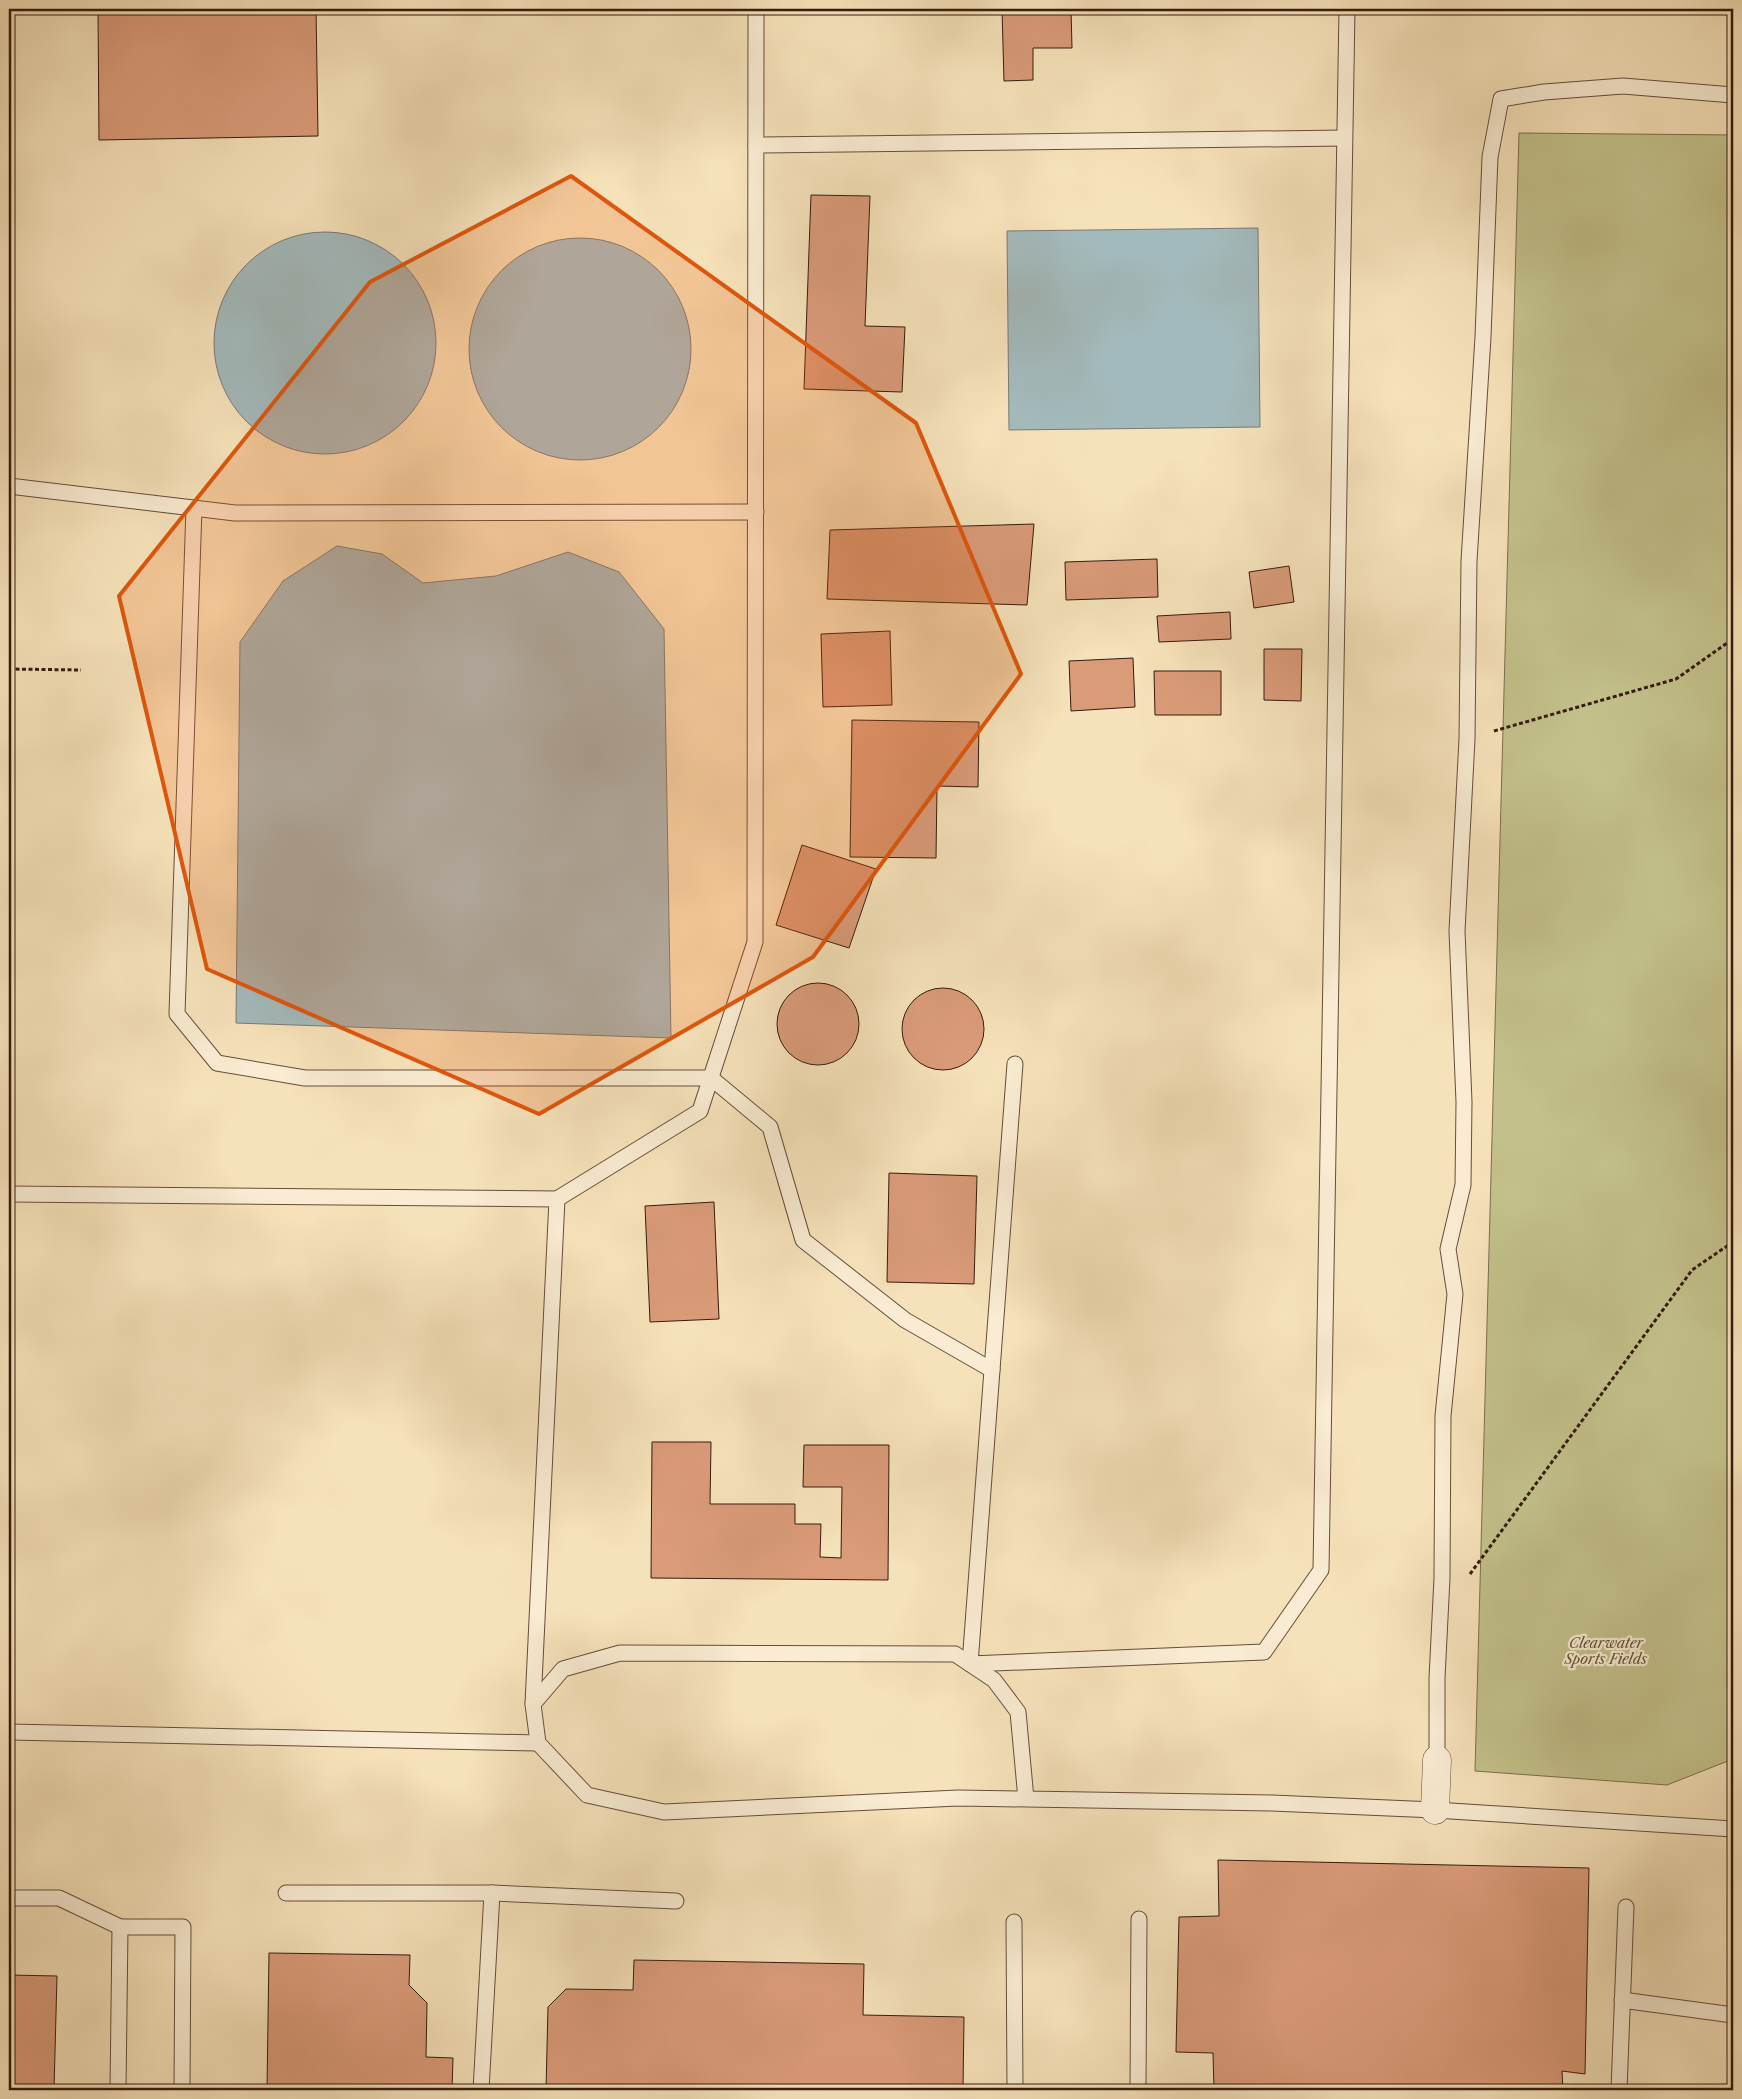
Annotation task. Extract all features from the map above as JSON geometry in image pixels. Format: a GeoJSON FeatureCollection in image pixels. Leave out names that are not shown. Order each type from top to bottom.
{"type":"FeatureCollection","features":[{"type":"Feature","properties":{"kind":"street"},"geometry":{"type":"LineString","coordinates":[[1435,1810],[1437,1760]]}},
{"type":"Feature","properties":{"kind":"lane"},"geometry":{"type":"LineString","coordinates":[[9,1194],[556,1199],[700,1111],[755,942],[756,9]]}},
{"type":"Feature","properties":{"kind":"lane"},"geometry":{"type":"LineString","coordinates":[[970,1664],[1264,1652],[1321,1570],[1347,9]]}},
{"type":"Feature","properties":{"kind":"lane"},"geometry":{"type":"LineString","coordinates":[[1437,1760],[1437,1678],[1442,1578],[1443,1416],[1455,1294],[1448,1249],[1463,1185],[1464,1102],[1457,931],[1467,739],[1469,561],[1482,347],[1490,157],[1502,99],[1544,92],[1623,86],[1733,95]]}},
{"type":"Feature","properties":{"kind":"lane"},"geometry":{"type":"LineString","coordinates":[[756,145],[1344,138]]}},
{"type":"Feature","properties":{"kind":"lane"},"geometry":{"type":"LineString","coordinates":[[9,486],[235,513],[756,512]]}},
{"type":"Feature","properties":{"kind":"lane"},"geometry":{"type":"LineString","coordinates":[[194,508],[177,1014],[217,1063],[305,1078],[711,1078],[770,1128],[803,1240],[905,1320],[992,1370]]}},
{"type":"Feature","properties":{"kind":"lane"},"geometry":{"type":"LineString","coordinates":[[970,1664],[1015,1064]]}},
{"type":"Feature","properties":{"kind":"lane"},"geometry":{"type":"LineString","coordinates":[[556,1199],[533,1704],[538,1743],[587,1795],[664,1812],[958,1798],[1026,1799],[1272,1804],[1435,1810],[1733,1828]]}},
{"type":"Feature","properties":{"kind":"lane"},"geometry":{"type":"LineString","coordinates":[[533,1704],[563,1669],[620,1653],[955,1654],[994,1680],[1018,1712],[1026,1799]]}},
{"type":"Feature","properties":{"kind":"lane"},"geometry":{"type":"LineString","coordinates":[[9,1732],[538,1743]]}},
{"type":"Feature","properties":{"kind":"lane"},"geometry":{"type":"LineString","coordinates":[[286,1893],[492,1893],[676,1902]]}},
{"type":"Feature","properties":{"kind":"lane"},"geometry":{"type":"LineString","coordinates":[[481,2090],[492,1893]]}},
{"type":"Feature","properties":{"kind":"lane"},"geometry":{"type":"LineString","coordinates":[[9,1898],[59,1898],[120,1927],[183,1927],[182,2090]]}},
{"type":"Feature","properties":{"kind":"lane"},"geometry":{"type":"LineString","coordinates":[[1618,2090],[1626,1907]]}},
{"type":"Feature","properties":{"kind":"lane"},"geometry":{"type":"LineString","coordinates":[[1138,2090],[1139,1919]]}},
{"type":"Feature","properties":{"kind":"lane"},"geometry":{"type":"LineString","coordinates":[[1014,1922],[1015,2090]]}},
{"type":"Feature","properties":{"kind":"lane"},"geometry":{"type":"LineString","coordinates":[[118,2090],[120,1927]]}},
{"type":"Feature","properties":{"kind":"lane"},"geometry":{"type":"LineString","coordinates":[[1622,2000],[1733,2015]]}},
{"type":"Feature","properties":{"kind":"path"},"geometry":{"type":"LineString","coordinates":[[1467,739],[1676,678],[1733,639]]}},
{"type":"Feature","properties":{"kind":"path"},"geometry":{"type":"LineString","coordinates":[[9,669],[80,670]]}},
{"type":"Feature","properties":{"kind":"path"},"geometry":{"type":"LineString","coordinates":[[1469,1575],[1692,1270],[1733,1242]]}},
{"type":"Feature","properties":{"kind":"highlighted area"},"geometry":{"type":"Polygon","coordinates":[[[571,176],[916,423],[1021,674],[813,957],[539,1114],[207,969],[119,596],[370,282],[571,176]]]}},
{"type":"Feature","properties":{"kind":"green space","name":"Clearwater Sports Fields"},"geometry":{"type":"Polygon","coordinates":[[[1519,133],[1733,135],[1733,1759],[1667,1785],[1475,1771],[1519,133]]]}},
{"type":"Feature","properties":{"kind":"water"},"geometry":{"type":"Polygon","coordinates":[[[1258,228],[1260,427],[1009,430],[1007,231],[1258,228]]]}},
{"type":"Feature","properties":{"kind":"water"},"geometry":{"type":"Polygon","coordinates":[[[325,232],[347,234],[377,245],[395,257],[411,273],[423,291],[431,311],[436,343],[434,365],[423,395],[411,413],[395,429],[377,441],[357,449],[325,454],[303,452],[273,441],[255,429],[239,413],[227,395],[219,375],[214,343],[216,321],[227,291],[239,273],[255,257],[273,245],[293,237],[325,232]]]}},
{"type":"Feature","properties":{"kind":"water"},"geometry":{"type":"Polygon","coordinates":[[[580,238],[602,240],[622,246],[650,263],[666,279],[683,307],[689,327],[691,349],[689,371],[683,391],[666,419],[650,435],[622,452],[602,458],[580,460],[558,458],[538,452],[510,435],[494,419],[477,391],[471,371],[469,349],[471,327],[477,307],[494,279],[510,263],[538,246],[558,240],[580,238]]]}},
{"type":"Feature","properties":{"kind":"water"},"geometry":{"type":"Polygon","coordinates":[[[337,546],[382,554],[423,583],[496,576],[568,552],[619,572],[664,629],[671,1038],[236,1023],[240,642],[283,581],[337,546]]]}},
{"type":"Feature","properties":{"kind":"building"},"geometry":{"type":"Polygon","coordinates":[[[98,9],[316,9],[318,136],[99,140],[98,9]]]}},
{"type":"Feature","properties":{"kind":"building"},"geometry":{"type":"Polygon","coordinates":[[[1002,9],[1071,9],[1072,48],[1033,48],[1033,80],[1004,81],[1002,9]]]}},
{"type":"Feature","properties":{"kind":"building"},"geometry":{"type":"Polygon","coordinates":[[[811,195],[870,196],[865,326],[905,327],[902,392],[804,389],[811,195]]]}},
{"type":"Feature","properties":{"kind":"building"},"geometry":{"type":"Polygon","coordinates":[[[1034,524],[1027,605],[827,599],[830,530],[1034,524]]]}},
{"type":"Feature","properties":{"kind":"building"},"geometry":{"type":"Polygon","coordinates":[[[1157,559],[1158,597],[1066,600],[1065,562],[1157,559]]]}},
{"type":"Feature","properties":{"kind":"building"},"geometry":{"type":"Polygon","coordinates":[[[1289,566],[1294,602],[1254,608],[1249,572],[1289,566]]]}},
{"type":"Feature","properties":{"kind":"building"},"geometry":{"type":"Polygon","coordinates":[[[1230,612],[1231,639],[1159,642],[1157,616],[1230,612]]]}},
{"type":"Feature","properties":{"kind":"building"},"geometry":{"type":"Polygon","coordinates":[[[890,631],[892,705],[823,707],[821,634],[890,631]]]}},
{"type":"Feature","properties":{"kind":"building"},"geometry":{"type":"Polygon","coordinates":[[[1264,649],[1302,649],[1301,701],[1264,700],[1264,649]]]}},
{"type":"Feature","properties":{"kind":"building"},"geometry":{"type":"Polygon","coordinates":[[[1133,658],[1135,707],[1071,711],[1069,661],[1133,658]]]}},
{"type":"Feature","properties":{"kind":"building"},"geometry":{"type":"Polygon","coordinates":[[[1154,671],[1221,671],[1221,715],[1155,715],[1154,671]]]}},
{"type":"Feature","properties":{"kind":"building"},"geometry":{"type":"Polygon","coordinates":[[[852,720],[979,722],[978,787],[937,786],[936,858],[850,857],[852,720]]]}},
{"type":"Feature","properties":{"kind":"building"},"geometry":{"type":"Polygon","coordinates":[[[802,845],[876,869],[849,948],[776,925],[802,845]]]}},
{"type":"Feature","properties":{"kind":"building"},"geometry":{"type":"Polygon","coordinates":[[[818,983],[834,986],[847,995],[856,1008],[859,1024],[856,1040],[847,1053],[834,1062],[818,1065],[802,1062],[789,1053],[780,1040],[777,1024],[780,1008],[789,995],[802,986],[818,983]]]}},
{"type":"Feature","properties":{"kind":"building"},"geometry":{"type":"Polygon","coordinates":[[[943,988],[959,991],[972,1000],[981,1013],[984,1029],[981,1045],[972,1058],[959,1067],[943,1070],[927,1067],[914,1058],[905,1045],[902,1029],[905,1013],[914,1000],[927,991],[943,988]]]}},
{"type":"Feature","properties":{"kind":"building"},"geometry":{"type":"Polygon","coordinates":[[[889,1173],[977,1176],[974,1284],[887,1282],[889,1173]]]}},
{"type":"Feature","properties":{"kind":"building"},"geometry":{"type":"Polygon","coordinates":[[[714,1202],[719,1319],[650,1322],[645,1206],[714,1202]]]}},
{"type":"Feature","properties":{"kind":"building"},"geometry":{"type":"Polygon","coordinates":[[[652,1442],[711,1442],[710,1504],[795,1504],[795,1524],[821,1524],[820,1557],[841,1558],[842,1487],[803,1487],[804,1445],[889,1445],[888,1580],[651,1578],[652,1442]]]}},
{"type":"Feature","properties":{"kind":"building"},"geometry":{"type":"Polygon","coordinates":[[[1218,1860],[1589,1868],[1585,2074],[1562,2071],[1563,2090],[1214,2090],[1213,2053],[1176,2052],[1179,1917],[1219,1916],[1218,1860]]]}},
{"type":"Feature","properties":{"kind":"building"},"geometry":{"type":"Polygon","coordinates":[[[269,1953],[410,1955],[409,1985],[427,2003],[426,2057],[453,2058],[452,2090],[267,2090],[269,1953]]]}},
{"type":"Feature","properties":{"kind":"building"},"geometry":{"type":"Polygon","coordinates":[[[634,1960],[864,1964],[863,2015],[964,2017],[963,2090],[546,2090],[548,2007],[566,1989],[633,1990],[634,1960]]]}},
{"type":"Feature","properties":{"kind":"building"},"geometry":{"type":"Polygon","coordinates":[[[9,1975],[57,1976],[54,2090],[9,2090],[9,1975]]]}}]}
